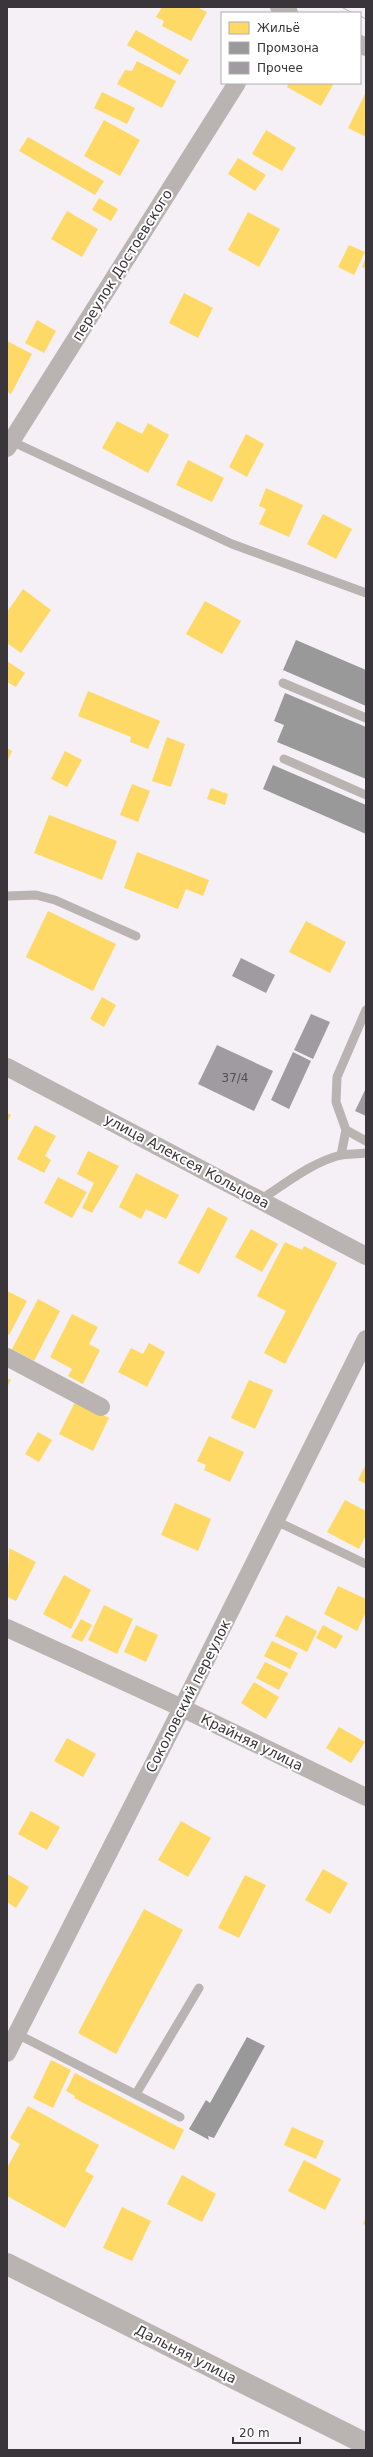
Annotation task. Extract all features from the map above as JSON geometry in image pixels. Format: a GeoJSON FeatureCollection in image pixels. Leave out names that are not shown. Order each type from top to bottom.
{"type":"FeatureCollection","features":[{"type":"Feature","properties":{"kind":"main road","name":"Дальняя улица"},"geometry":{"type":"LineString","coordinates":[[7,2264],[366,2444]]}},
{"type":"Feature","properties":{"kind":"street","name":"переулок Достоевского"},"geometry":{"type":"LineString","coordinates":[[9,444],[236,84]]}},
{"type":"Feature","properties":{"kind":"street","name":"улица Алексея Кольцова"},"geometry":{"type":"LineString","coordinates":[[7,1067],[366,1256]]}},
{"type":"Feature","properties":{"kind":"street","name":"Соколовский переулок"},"geometry":{"type":"LineString","coordinates":[[7,2053],[182,1708],[366,1339]]}},
{"type":"Feature","properties":{"kind":"street"},"geometry":{"type":"LineString","coordinates":[[7,1357],[101,1408]]}},
{"type":"Feature","properties":{"kind":"street","name":"Крайняя улица"},"geometry":{"type":"LineString","coordinates":[[7,1628],[182,1708],[366,1797]]}},
{"type":"Feature","properties":{"kind":"lane"},"geometry":{"type":"LineString","coordinates":[[9,444],[232,544],[366,592]]}},
{"type":"Feature","properties":{"kind":"lane"},"geometry":{"type":"LineString","coordinates":[[283,683],[366,718]]}},
{"type":"Feature","properties":{"kind":"lane"},"geometry":{"type":"LineString","coordinates":[[284,759],[366,794]]}},
{"type":"Feature","properties":{"kind":"lane"},"geometry":{"type":"LineString","coordinates":[[7,896],[36,895],[55,900],[136,936]]}},
{"type":"Feature","properties":{"kind":"lane"},"geometry":{"type":"LineString","coordinates":[[341,1155],[346,1130],[336,1102],[337,1077],[366,1010]]}},
{"type":"Feature","properties":{"kind":"lane"},"geometry":{"type":"LineString","coordinates":[[346,1130],[366,1141]]}},
{"type":"Feature","properties":{"kind":"lane"},"geometry":{"type":"LineString","coordinates":[[260,1200],[304,1171],[341,1155],[366,1154]]}},
{"type":"Feature","properties":{"kind":"lane"},"geometry":{"type":"LineString","coordinates":[[276,1521],[366,1564]]}},
{"type":"Feature","properties":{"kind":"lane"},"geometry":{"type":"LineString","coordinates":[[136,2094],[199,1988]]}},
{"type":"Feature","properties":{"kind":"lane"},"geometry":{"type":"LineString","coordinates":[[17,2034],[180,2117]]}},
{"type":"Feature","properties":{"kind":"building: Жильё"},"geometry":{"type":"Polygon","coordinates":[[[162,7],[197,7],[207,12],[191,41],[162,26],[164,21],[156,17],[162,7]]]}},
{"type":"Feature","properties":{"kind":"building: Жильё"},"geometry":{"type":"Polygon","coordinates":[[[136,30],[189,60],[180,75],[127,45],[136,30]]]}},
{"type":"Feature","properties":{"kind":"building: Жильё"},"geometry":{"type":"Polygon","coordinates":[[[137,61],[176,81],[162,108],[117,84],[125,70],[132,71],[137,61]]]}},
{"type":"Feature","properties":{"kind":"building: Жильё"},"geometry":{"type":"Polygon","coordinates":[[[288,84],[333,84],[321,106],[287,87],[288,84]]]}},
{"type":"Feature","properties":{"kind":"building: Жильё"},"geometry":{"type":"Polygon","coordinates":[[[102,92],[135,108],[127,124],[94,108],[102,92]]]}},
{"type":"Feature","properties":{"kind":"building: Жильё"},"geometry":{"type":"Polygon","coordinates":[[[366,92],[366,137],[348,128],[366,92]]]}},
{"type":"Feature","properties":{"kind":"building: Жильё"},"geometry":{"type":"Polygon","coordinates":[[[104,120],[140,140],[120,176],[84,156],[104,120]]]}},
{"type":"Feature","properties":{"kind":"building: Жильё"},"geometry":{"type":"Polygon","coordinates":[[[266,130],[296,148],[282,171],[252,154],[266,130]]]}},
{"type":"Feature","properties":{"kind":"building: Жильё"},"geometry":{"type":"Polygon","coordinates":[[[28,137],[104,181],[95,195],[19,151],[28,137]]]}},
{"type":"Feature","properties":{"kind":"building: Жильё"},"geometry":{"type":"Polygon","coordinates":[[[238,158],[266,175],[255,191],[228,174],[238,158]]]}},
{"type":"Feature","properties":{"kind":"building: Жильё"},"geometry":{"type":"Polygon","coordinates":[[[99,198],[118,209],[111,221],[92,210],[99,198]]]}},
{"type":"Feature","properties":{"kind":"building: Жильё"},"geometry":{"type":"Polygon","coordinates":[[[67,211],[98,229],[82,257],[51,239],[67,211]]]}},
{"type":"Feature","properties":{"kind":"building: Жильё"},"geometry":{"type":"Polygon","coordinates":[[[248,212],[280,229],[259,267],[228,250],[248,212]]]}},
{"type":"Feature","properties":{"kind":"building: Жильё"},"geometry":{"type":"Polygon","coordinates":[[[349,245],[365,252],[354,275],[338,267],[349,245]]]}},
{"type":"Feature","properties":{"kind":"building: Жильё"},"geometry":{"type":"Polygon","coordinates":[[[366,257],[366,269],[362,267],[366,257]]]}},
{"type":"Feature","properties":{"kind":"building: Жильё"},"geometry":{"type":"Polygon","coordinates":[[[184,293],[213,308],[198,338],[169,323],[184,293]]]}},
{"type":"Feature","properties":{"kind":"building: Жильё"},"geometry":{"type":"Polygon","coordinates":[[[37,320],[56,331],[44,353],[25,343],[37,320]]]}},
{"type":"Feature","properties":{"kind":"building: Жильё"},"geometry":{"type":"Polygon","coordinates":[[[7,341],[32,354],[11,394],[7,392],[7,341]]]}},
{"type":"Feature","properties":{"kind":"building: Жильё"},"geometry":{"type":"Polygon","coordinates":[[[117,421],[142,434],[148,423],[169,435],[148,473],[102,448],[117,421]]]}},
{"type":"Feature","properties":{"kind":"building: Жильё"},"geometry":{"type":"Polygon","coordinates":[[[246,434],[264,444],[247,477],[229,467],[246,434]]]}},
{"type":"Feature","properties":{"kind":"building: Жильё"},"geometry":{"type":"Polygon","coordinates":[[[188,460],[224,478],[212,502],[176,485],[188,460]]]}},
{"type":"Feature","properties":{"kind":"building: Жильё"},"geometry":{"type":"Polygon","coordinates":[[[266,488],[303,505],[289,537],[259,524],[266,509],[259,506],[266,488]]]}},
{"type":"Feature","properties":{"kind":"building: Жильё"},"geometry":{"type":"Polygon","coordinates":[[[323,514],[352,529],[336,559],[307,544],[323,514]]]}},
{"type":"Feature","properties":{"kind":"building: Жильё"},"geometry":{"type":"Polygon","coordinates":[[[23,589],[51,610],[21,653],[7,643],[7,612],[23,589]]]}},
{"type":"Feature","properties":{"kind":"building: Жильё"},"geometry":{"type":"Polygon","coordinates":[[[205,601],[241,621],[222,654],[186,634],[205,601]]]}},
{"type":"Feature","properties":{"kind":"building: Жильё"},"geometry":{"type":"Polygon","coordinates":[[[7,661],[25,673],[16,687],[7,682],[7,661]]]}},
{"type":"Feature","properties":{"kind":"building: Жильё"},"geometry":{"type":"Polygon","coordinates":[[[88,691],[160,721],[148,749],[130,742],[131,737],[78,716],[88,691]]]}},
{"type":"Feature","properties":{"kind":"building: Жильё"},"geometry":{"type":"Polygon","coordinates":[[[167,737],[185,744],[171,787],[152,781],[167,737]]]}},
{"type":"Feature","properties":{"kind":"building: Жильё"},"geometry":{"type":"Polygon","coordinates":[[[7,748],[12,751],[7,762],[7,748]]]}},
{"type":"Feature","properties":{"kind":"building: Жильё"},"geometry":{"type":"Polygon","coordinates":[[[65,751],[82,760],[67,787],[51,779],[65,751]]]}},
{"type":"Feature","properties":{"kind":"building: Жильё"},"geometry":{"type":"Polygon","coordinates":[[[132,784],[150,791],[138,822],[120,815],[132,784]]]}},
{"type":"Feature","properties":{"kind":"building: Жильё"},"geometry":{"type":"Polygon","coordinates":[[[211,788],[228,794],[225,805],[207,799],[211,788]]]}},
{"type":"Feature","properties":{"kind":"building: Жильё"},"geometry":{"type":"Polygon","coordinates":[[[49,815],[117,841],[102,880],[34,853],[49,815]]]}},
{"type":"Feature","properties":{"kind":"building: Жильё"},"geometry":{"type":"Polygon","coordinates":[[[137,852],[209,880],[203,896],[186,889],[178,909],[124,888],[137,852]]]}},
{"type":"Feature","properties":{"kind":"building: Жильё"},"geometry":{"type":"Polygon","coordinates":[[[48,911],[116,944],[93,991],[26,957],[48,911]]]}},
{"type":"Feature","properties":{"kind":"building: Жильё"},"geometry":{"type":"Polygon","coordinates":[[[306,921],[346,942],[330,973],[289,952],[306,921]]]}},
{"type":"Feature","properties":{"kind":"building: Жильё"},"geometry":{"type":"Polygon","coordinates":[[[102,997],[116,1005],[104,1027],[90,1019],[102,997]]]}},
{"type":"Feature","properties":{"kind":"building: Жильё"},"geometry":{"type":"Polygon","coordinates":[[[7,1113],[11,1115],[7,1122],[7,1113]]]}},
{"type":"Feature","properties":{"kind":"building: Жильё"},"geometry":{"type":"Polygon","coordinates":[[[35,1125],[56,1136],[45,1156],[51,1160],[44,1173],[17,1159],[35,1125]]]}},
{"type":"Feature","properties":{"kind":"building: Жильё"},"geometry":{"type":"Polygon","coordinates":[[[88,1151],[119,1166],[92,1213],[82,1208],[94,1183],[77,1174],[88,1151]]]}},
{"type":"Feature","properties":{"kind":"building: Жильё"},"geometry":{"type":"Polygon","coordinates":[[[136,1173],[179,1195],[166,1219],[146,1209],[141,1219],[119,1207],[136,1173]]]}},
{"type":"Feature","properties":{"kind":"building: Жильё"},"geometry":{"type":"Polygon","coordinates":[[[58,1177],[87,1192],[72,1218],[44,1203],[58,1177]]]}},
{"type":"Feature","properties":{"kind":"building: Жильё"},"geometry":{"type":"Polygon","coordinates":[[[208,1207],[228,1218],[199,1274],[178,1263],[208,1207]]]}},
{"type":"Feature","properties":{"kind":"building: Жильё"},"geometry":{"type":"Polygon","coordinates":[[[251,1229],[278,1244],[262,1272],[235,1257],[251,1229]]]}},
{"type":"Feature","properties":{"kind":"building: Жильё"},"geometry":{"type":"Polygon","coordinates":[[[285,1242],[302,1250],[304,1246],[337,1263],[285,1364],[264,1353],[286,1311],[257,1296],[285,1242]]]}},
{"type":"Feature","properties":{"kind":"building: Жильё"},"geometry":{"type":"Polygon","coordinates":[[[7,1291],[27,1301],[9,1335],[7,1334],[7,1291]]]}},
{"type":"Feature","properties":{"kind":"building: Жильё"},"geometry":{"type":"Polygon","coordinates":[[[38,1299],[60,1311],[34,1361],[12,1349],[38,1299]]]}},
{"type":"Feature","properties":{"kind":"building: Жильё"},"geometry":{"type":"Polygon","coordinates":[[[72,1314],[98,1327],[89,1344],[100,1350],[83,1384],[68,1376],[72,1369],[50,1357],[72,1314]]]}},
{"type":"Feature","properties":{"kind":"building: Жильё"},"geometry":{"type":"Polygon","coordinates":[[[149,1343],[165,1352],[147,1387],[118,1372],[131,1348],[143,1354],[149,1343]]]}},
{"type":"Feature","properties":{"kind":"building: Жильё"},"geometry":{"type":"Polygon","coordinates":[[[7,1378],[11,1380],[7,1387],[7,1378]]]}},
{"type":"Feature","properties":{"kind":"building: Жильё"},"geometry":{"type":"Polygon","coordinates":[[[249,1380],[273,1390],[255,1429],[231,1418],[249,1380]]]}},
{"type":"Feature","properties":{"kind":"building: Жильё"},"geometry":{"type":"Polygon","coordinates":[[[75,1402],[109,1418],[93,1451],[59,1434],[75,1402]]]}},
{"type":"Feature","properties":{"kind":"building: Жильё"},"geometry":{"type":"Polygon","coordinates":[[[38,1432],[52,1440],[39,1462],[25,1454],[38,1432]]]}},
{"type":"Feature","properties":{"kind":"building: Жильё"},"geometry":{"type":"Polygon","coordinates":[[[209,1436],[244,1452],[230,1482],[204,1470],[206,1465],[197,1461],[209,1436]]]}},
{"type":"Feature","properties":{"kind":"building: Жильё"},"geometry":{"type":"Polygon","coordinates":[[[366,1464],[366,1484],[358,1480],[366,1464]]]}},
{"type":"Feature","properties":{"kind":"building: Жильё"},"geometry":{"type":"Polygon","coordinates":[[[345,1500],[366,1511],[366,1535],[359,1549],[327,1532],[345,1500]]]}},
{"type":"Feature","properties":{"kind":"building: Жильё"},"geometry":{"type":"Polygon","coordinates":[[[175,1503],[211,1519],[198,1551],[161,1535],[175,1503]]]}},
{"type":"Feature","properties":{"kind":"building: Жильё"},"geometry":{"type":"Polygon","coordinates":[[[9,1548],[36,1562],[16,1601],[7,1597],[9,1548]]]}},
{"type":"Feature","properties":{"kind":"building: Жильё"},"geometry":{"type":"Polygon","coordinates":[[[64,1575],[91,1590],[71,1629],[43,1614],[64,1575]]]}},
{"type":"Feature","properties":{"kind":"building: Жильё"},"geometry":{"type":"Polygon","coordinates":[[[338,1586],[366,1599],[366,1612],[357,1631],[324,1614],[338,1586]]]}},
{"type":"Feature","properties":{"kind":"building: Жильё"},"geometry":{"type":"Polygon","coordinates":[[[104,1605],[133,1619],[117,1654],[88,1640],[104,1605]]]}},
{"type":"Feature","properties":{"kind":"building: Жильё"},"geometry":{"type":"Polygon","coordinates":[[[286,1615],[317,1631],[307,1652],[275,1636],[286,1615]]]}},
{"type":"Feature","properties":{"kind":"building: Жильё"},"geometry":{"type":"Polygon","coordinates":[[[81,1619],[92,1625],[82,1642],[71,1637],[81,1619]]]}},
{"type":"Feature","properties":{"kind":"building: Жильё"},"geometry":{"type":"Polygon","coordinates":[[[136,1625],[158,1635],[146,1662],[124,1652],[136,1625]]]}},
{"type":"Feature","properties":{"kind":"building: Жильё"},"geometry":{"type":"Polygon","coordinates":[[[323,1625],[343,1636],[336,1649],[316,1638],[323,1625]]]}},
{"type":"Feature","properties":{"kind":"building: Жильё"},"geometry":{"type":"Polygon","coordinates":[[[272,1641],[298,1653],[290,1669],[264,1656],[272,1641]]]}},
{"type":"Feature","properties":{"kind":"building: Жильё"},"geometry":{"type":"Polygon","coordinates":[[[265,1662],[288,1673],[279,1690],[256,1678],[265,1662]]]}},
{"type":"Feature","properties":{"kind":"building: Жильё"},"geometry":{"type":"Polygon","coordinates":[[[254,1682],[279,1697],[266,1719],[241,1703],[254,1682]]]}},
{"type":"Feature","properties":{"kind":"building: Жильё"},"geometry":{"type":"Polygon","coordinates":[[[339,1727],[365,1742],[351,1763],[326,1748],[339,1727]]]}},
{"type":"Feature","properties":{"kind":"building: Жильё"},"geometry":{"type":"Polygon","coordinates":[[[67,1738],[96,1754],[83,1777],[54,1761],[67,1738]]]}},
{"type":"Feature","properties":{"kind":"building: Жильё"},"geometry":{"type":"Polygon","coordinates":[[[31,1811],[60,1827],[47,1850],[18,1834],[31,1811]]]}},
{"type":"Feature","properties":{"kind":"building: Жильё"},"geometry":{"type":"Polygon","coordinates":[[[181,1821],[211,1838],[188,1877],[158,1860],[181,1821]]]}},
{"type":"Feature","properties":{"kind":"building: Жильё"},"geometry":{"type":"Polygon","coordinates":[[[323,1869],[348,1883],[330,1914],[305,1900],[323,1869]]]}},
{"type":"Feature","properties":{"kind":"building: Жильё"},"geometry":{"type":"Polygon","coordinates":[[[7,1874],[29,1887],[16,1908],[7,1902],[7,1874]]]}},
{"type":"Feature","properties":{"kind":"building: Жильё"},"geometry":{"type":"Polygon","coordinates":[[[245,1875],[266,1885],[239,1938],[218,1928],[245,1875]]]}},
{"type":"Feature","properties":{"kind":"building: Жильё"},"geometry":{"type":"Polygon","coordinates":[[[144,1909],[183,1930],[116,2054],[78,2033],[144,1909]]]}},
{"type":"Feature","properties":{"kind":"building: Жильё"},"geometry":{"type":"Polygon","coordinates":[[[51,2060],[71,2070],[53,2108],[33,2098],[51,2060]]]}},
{"type":"Feature","properties":{"kind":"building: Жильё"},"geometry":{"type":"Polygon","coordinates":[[[75,2073],[184,2130],[174,2150],[74,2098],[75,2096],[66,2091],[75,2073]]]}},
{"type":"Feature","properties":{"kind":"building: Жильё"},"geometry":{"type":"Polygon","coordinates":[[[28,2106],[99,2145],[85,2171],[94,2176],[65,2228],[7,2196],[7,2168],[20,2144],[10,2138],[28,2106]]]}},
{"type":"Feature","properties":{"kind":"building: Жильё"},"geometry":{"type":"Polygon","coordinates":[[[292,2127],[324,2141],[316,2159],[284,2145],[292,2127]]]}},
{"type":"Feature","properties":{"kind":"building: Жильё"},"geometry":{"type":"Polygon","coordinates":[[[304,2160],[341,2179],[325,2210],[288,2191],[304,2160]]]}},
{"type":"Feature","properties":{"kind":"building: Жильё"},"geometry":{"type":"Polygon","coordinates":[[[182,2175],[216,2194],[202,2222],[167,2204],[182,2175]]]}},
{"type":"Feature","properties":{"kind":"building: Жильё"},"geometry":{"type":"Polygon","coordinates":[[[122,2207],[151,2221],[132,2261],[103,2248],[122,2207]]]}},
{"type":"Feature","properties":{"kind":"building: Жильё"},"geometry":{"type":"Polygon","coordinates":[[[366,2217],[366,2225],[363,2224],[366,2217]]]}},
{"type":"Feature","properties":{"kind":"building: Промзона"},"geometry":{"type":"Polygon","coordinates":[[[296,640],[366,670],[366,706],[283,670],[296,640]]]}},
{"type":"Feature","properties":{"kind":"building: Промзона"},"geometry":{"type":"Polygon","coordinates":[[[285,693],[366,727],[366,779],[277,742],[284,725],[274,721],[285,693]]]}},
{"type":"Feature","properties":{"kind":"building: Промзона"},"geometry":{"type":"Polygon","coordinates":[[[273,765],[366,805],[366,834],[263,789],[273,765]]]}},
{"type":"Feature","properties":{"kind":"building: Промзона"},"geometry":{"type":"Polygon","coordinates":[[[247,2037],[265,2046],[214,2138],[208,2136],[209,2140],[189,2129],[206,2100],[210,2103],[247,2037]]]}},
{"type":"Feature","properties":{"kind":"building: Прочее"},"geometry":{"type":"Polygon","coordinates":[[[241,958],[275,975],[266,993],[232,976],[241,958]]]}},
{"type":"Feature","properties":{"kind":"building: Прочее"},"geometry":{"type":"Polygon","coordinates":[[[311,1014],[330,1022],[313,1059],[294,1050],[311,1014]]]}},
{"type":"Feature","properties":{"kind":"building: Прочее"},"geometry":{"type":"Polygon","coordinates":[[[217,1045],[273,1071],[254,1111],[198,1084],[217,1045]]]}},
{"type":"Feature","properties":{"kind":"building: Прочее"},"geometry":{"type":"Polygon","coordinates":[[[293,1052],[311,1061],[289,1109],[271,1100],[293,1052]]]}},
{"type":"Feature","properties":{"kind":"building: Прочее"},"geometry":{"type":"Polygon","coordinates":[[[366,1088],[366,1116],[355,1111],[366,1088]]]}},
{"type":"Feature","properties":{"kind":"tram line"},"geometry":{"type":"LineString","coordinates":[[341,7],[351,12]]}},
{"type":"Feature","properties":{"kind":"tram line"},"geometry":{"type":"LineString","coordinates":[[361,16],[366,19]]}}]}
